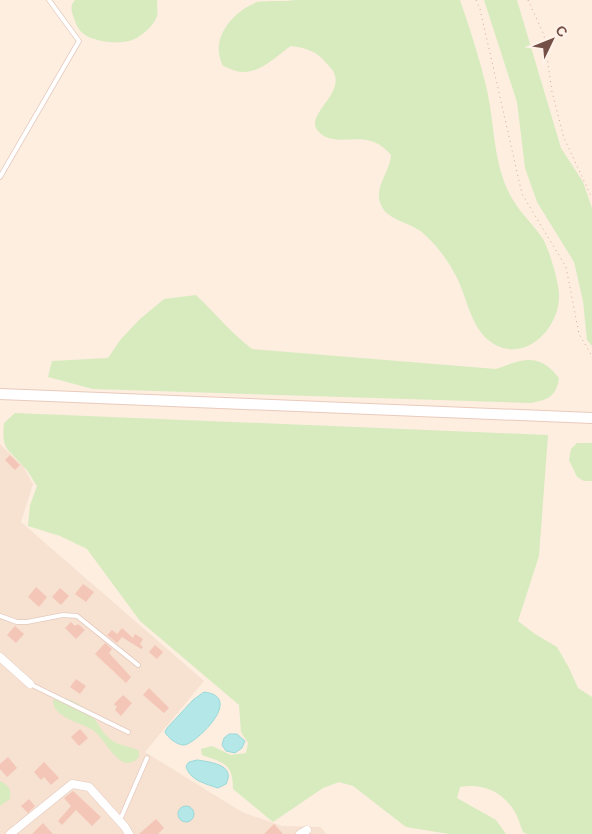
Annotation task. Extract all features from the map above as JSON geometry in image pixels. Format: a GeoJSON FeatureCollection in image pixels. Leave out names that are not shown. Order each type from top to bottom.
{"type":"FeatureCollection","features":[{"type":"Feature","properties":{"kind":"street"},"geometry":{"type":"LineString","coordinates":[[0,394],[592,418]]}},
{"type":"Feature","properties":{"kind":"street"},"geometry":{"type":"LineString","coordinates":[[0,657],[30,684]]}},
{"type":"Feature","properties":{"kind":"street"},"geometry":{"type":"LineString","coordinates":[[10,834],[72,784],[89,787],[120,820],[129,834]]}},
{"type":"Feature","properties":{"kind":"lane"},"geometry":{"type":"LineString","coordinates":[[0,177],[78,40],[49,0]]}},
{"type":"Feature","properties":{"kind":"lane"},"geometry":{"type":"LineString","coordinates":[[0,616],[17,622],[27,622],[63,615],[77,616],[138,665]]}},
{"type":"Feature","properties":{"kind":"lane"},"geometry":{"type":"LineString","coordinates":[[30,684],[128,732]]}},
{"type":"Feature","properties":{"kind":"lane"},"geometry":{"type":"LineString","coordinates":[[120,820],[147,758]]}},
{"type":"Feature","properties":{"kind":"path"},"geometry":{"type":"LineString","coordinates":[[476,0],[480,9],[522,194],[566,267],[579,334],[592,356]]}},
{"type":"Feature","properties":{"kind":"path"},"geometry":{"type":"LineString","coordinates":[[528,0],[544,35],[552,92],[564,138],[592,198]]}},
{"type":"Feature","properties":{"kind":"shaded area"},"geometry":{"type":"Polygon","coordinates":[[[0,444],[23,466],[33,484],[21,522],[204,681],[145,752],[242,812],[282,826],[321,827],[326,834],[0,834],[0,444]]]}},
{"type":"Feature","properties":{"kind":"green space"},"geometry":{"type":"Polygon","coordinates":[[[75,0],[157,0],[157,16],[149,28],[133,40],[124,42],[99,41],[88,37],[77,27],[72,11],[72,4],[75,0]]]}},
{"type":"Feature","properties":{"kind":"green space"},"geometry":{"type":"Polygon","coordinates":[[[296,0],[460,0],[487,90],[498,160],[506,187],[516,205],[543,239],[557,280],[559,293],[558,307],[546,331],[536,341],[525,347],[513,349],[500,347],[487,339],[477,326],[457,278],[439,250],[421,231],[395,219],[384,211],[379,198],[379,192],[391,155],[372,141],[334,139],[326,137],[318,131],[315,125],[316,118],[330,97],[336,81],[333,71],[319,56],[306,49],[291,46],[256,70],[240,72],[223,66],[219,56],[221,37],[225,28],[239,12],[257,2],[296,0]]]}},
{"type":"Feature","properties":{"kind":"green space"},"geometry":{"type":"Polygon","coordinates":[[[484,0],[517,0],[561,148],[583,182],[592,208],[592,346],[587,340],[583,301],[574,262],[537,202],[525,168],[517,102],[484,0]]]}},
{"type":"Feature","properties":{"kind":"green space"},"geometry":{"type":"Polygon","coordinates":[[[196,295],[230,330],[252,349],[496,369],[530,360],[545,364],[552,370],[559,378],[558,384],[556,390],[546,399],[530,403],[93,389],[48,377],[52,361],[108,358],[121,339],[140,319],[164,299],[196,295]]]}},
{"type":"Feature","properties":{"kind":"green space"},"geometry":{"type":"Polygon","coordinates":[[[15,413],[548,435],[539,556],[518,621],[557,647],[578,688],[592,697],[592,834],[527,834],[523,832],[515,812],[503,797],[483,787],[476,786],[460,787],[457,798],[496,820],[506,834],[449,834],[406,827],[353,786],[339,782],[323,788],[273,822],[233,789],[233,780],[226,765],[202,755],[201,749],[212,746],[231,755],[246,753],[248,743],[241,732],[239,705],[140,621],[87,549],[60,536],[28,526],[30,505],[37,486],[26,469],[7,448],[3,432],[4,423],[15,413]]]}},
{"type":"Feature","properties":{"kind":"green space"},"geometry":{"type":"Polygon","coordinates":[[[577,443],[592,443],[592,481],[584,481],[577,477],[569,460],[571,449],[577,443]]]}},
{"type":"Feature","properties":{"kind":"green space"},"geometry":{"type":"Polygon","coordinates":[[[56,697],[67,699],[81,706],[95,720],[107,737],[139,751],[139,757],[132,762],[126,763],[120,760],[93,730],[60,714],[54,706],[53,701],[56,697]]]}},
{"type":"Feature","properties":{"kind":"green space"},"geometry":{"type":"Polygon","coordinates":[[[0,781],[9,788],[10,799],[0,806],[0,781]]]}},
{"type":"Feature","properties":{"kind":"water"},"geometry":{"type":"Polygon","coordinates":[[[204,692],[216,696],[220,702],[219,711],[214,720],[206,730],[189,743],[181,745],[170,739],[165,732],[167,728],[193,700],[204,692]]]}},
{"type":"Feature","properties":{"kind":"water"},"geometry":{"type":"Polygon","coordinates":[[[229,734],[237,734],[245,741],[242,748],[235,753],[226,751],[222,745],[224,738],[229,734]]]}},
{"type":"Feature","properties":{"kind":"water"},"geometry":{"type":"Polygon","coordinates":[[[197,760],[215,763],[225,769],[228,773],[226,784],[218,788],[194,778],[186,766],[189,762],[197,760]]]}},
{"type":"Feature","properties":{"kind":"water"},"geometry":{"type":"Polygon","coordinates":[[[183,806],[189,806],[194,811],[192,820],[183,822],[178,817],[178,811],[183,806]]]}},
{"type":"Feature","properties":{"kind":"building"},"geometry":{"type":"Polygon","coordinates":[[[10,455],[20,465],[15,470],[5,460],[10,455]]]}},
{"type":"Feature","properties":{"kind":"building"},"geometry":{"type":"Polygon","coordinates":[[[83,584],[94,592],[86,602],[75,594],[83,584]]]}},
{"type":"Feature","properties":{"kind":"building"},"geometry":{"type":"Polygon","coordinates":[[[36,587],[47,597],[39,607],[28,597],[36,587]]]}},
{"type":"Feature","properties":{"kind":"building"},"geometry":{"type":"Polygon","coordinates":[[[60,588],[69,596],[61,605],[52,597],[60,588]]]}},
{"type":"Feature","properties":{"kind":"building"},"geometry":{"type":"Polygon","coordinates":[[[71,622],[75,626],[78,624],[85,630],[76,639],[65,628],[71,622]]]}},
{"type":"Feature","properties":{"kind":"building"},"geometry":{"type":"Polygon","coordinates":[[[15,626],[24,634],[16,643],[7,635],[15,626]]]}},
{"type":"Feature","properties":{"kind":"building"},"geometry":{"type":"Polygon","coordinates":[[[122,628],[133,638],[135,634],[143,639],[140,644],[143,647],[141,649],[122,637],[117,643],[107,635],[112,630],[117,634],[122,628]]]}},
{"type":"Feature","properties":{"kind":"building"},"geometry":{"type":"Polygon","coordinates":[[[105,643],[112,649],[109,653],[131,677],[126,683],[95,654],[105,643]]]}},
{"type":"Feature","properties":{"kind":"building"},"geometry":{"type":"Polygon","coordinates":[[[155,645],[163,652],[157,659],[149,652],[155,645]]]}},
{"type":"Feature","properties":{"kind":"building"},"geometry":{"type":"Polygon","coordinates":[[[76,679],[86,686],[80,694],[70,687],[76,679]]]}},
{"type":"Feature","properties":{"kind":"building"},"geometry":{"type":"Polygon","coordinates":[[[149,688],[169,708],[164,713],[143,695],[149,688]]]}},
{"type":"Feature","properties":{"kind":"building"},"geometry":{"type":"Polygon","coordinates":[[[123,695],[132,703],[121,716],[115,710],[117,707],[114,704],[123,695]]]}},
{"type":"Feature","properties":{"kind":"building"},"geometry":{"type":"Polygon","coordinates":[[[80,729],[88,738],[79,746],[71,737],[80,729]]]}},
{"type":"Feature","properties":{"kind":"building"},"geometry":{"type":"Polygon","coordinates":[[[8,757],[17,768],[7,777],[0,769],[0,764],[8,757]]]}},
{"type":"Feature","properties":{"kind":"building"},"geometry":{"type":"Polygon","coordinates":[[[44,762],[59,778],[51,785],[44,777],[41,780],[34,772],[44,762]]]}},
{"type":"Feature","properties":{"kind":"building"},"geometry":{"type":"Polygon","coordinates":[[[73,791],[101,817],[92,826],[76,810],[62,825],[58,821],[71,806],[64,798],[73,791]]]}},
{"type":"Feature","properties":{"kind":"building"},"geometry":{"type":"Polygon","coordinates":[[[29,799],[35,806],[28,813],[21,806],[29,799]]]}},
{"type":"Feature","properties":{"kind":"building"},"geometry":{"type":"Polygon","coordinates":[[[156,819],[164,828],[158,834],[139,834],[156,819]]]}},
{"type":"Feature","properties":{"kind":"building"},"geometry":{"type":"Polygon","coordinates":[[[43,823],[53,834],[32,834],[43,823]]]}},
{"type":"Feature","properties":{"kind":"building"},"geometry":{"type":"Polygon","coordinates":[[[274,824],[283,834],[264,834],[274,824]]]}}]}
